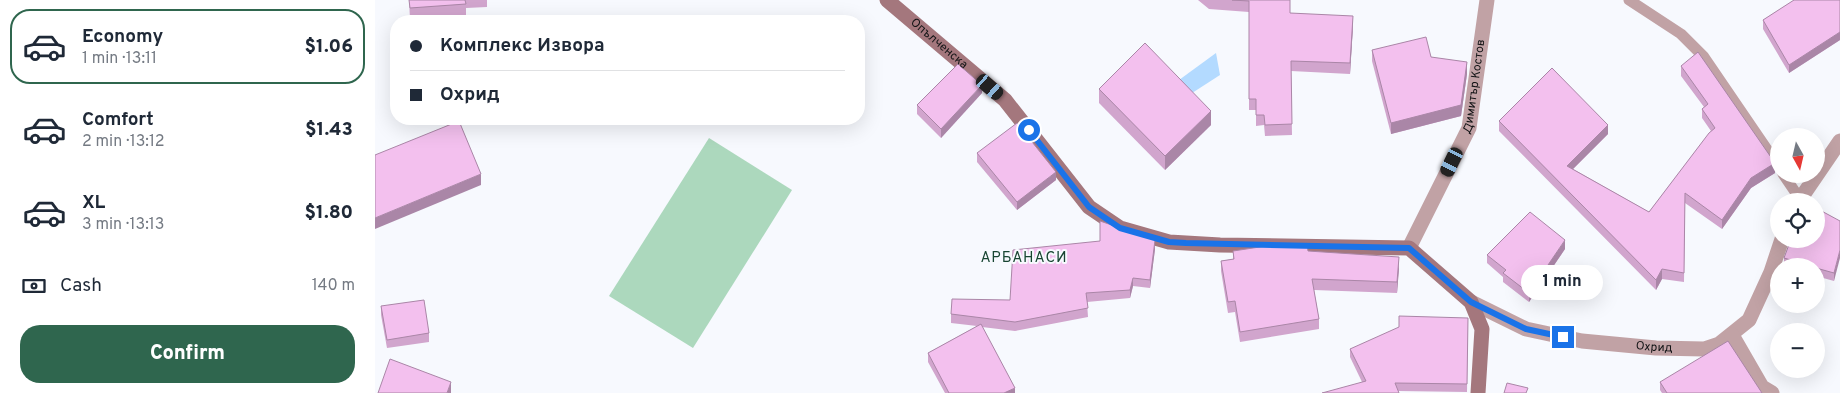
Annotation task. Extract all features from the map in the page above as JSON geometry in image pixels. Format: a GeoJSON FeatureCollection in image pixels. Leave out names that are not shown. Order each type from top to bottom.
{"type":"FeatureCollection","features":[{"type":"Feature","properties":{"kind":"street","name":"Опълченска"},"geometry":{"type":"LineString","coordinates":[[887,0],[1005,100],[1089,207],[1120,228],[1169,242],[1409,248]]}},
{"type":"Feature","properties":{"kind":"street","name":"Димитър Костов"},"geometry":{"type":"LineString","coordinates":[[1409,248],[1469,128],[1488,3]]}},
{"type":"Feature","properties":{"kind":"street"},"geometry":{"type":"LineString","coordinates":[[1804,193],[1840,141]]}},
{"type":"Feature","properties":{"kind":"street"},"geometry":{"type":"LineString","coordinates":[[1409,248],[1471,302],[1482,329],[1478,393]]}},
{"type":"Feature","properties":{"kind":"street","name":"Охрид"},"geometry":{"type":"LineString","coordinates":[[1471,302],[1526,329],[1582,341],[1656,348],[1704,349],[1719,344],[1749,320],[1771,272],[1779,248]]}},
{"type":"Feature","properties":{"kind":"street"},"geometry":{"type":"LineString","coordinates":[[1732,335],[1763,386],[1772,393]]}},
{"type":"Feature","properties":{"kind":"lane"},"geometry":{"type":"LineString","coordinates":[[1629,0],[1681,34],[1703,58],[1770,155]]}},
{"type":"Feature","properties":{"kind":"green space"},"geometry":{"type":"Polygon","coordinates":[[[709,138],[792,190],[693,348],[609,296],[709,138]]]}},
{"type":"Feature","properties":{"kind":"water"},"geometry":{"type":"Polygon","coordinates":[[[1216,53],[1220,75],[1189,95],[1179,80],[1216,53]]]}},
{"type":"Feature","properties":{"kind":"building"},"geometry":{"type":"Polygon","coordinates":[[[409,0],[465,0],[466,4],[410,8],[409,0]]]}},
{"type":"Feature","properties":{"kind":"building"},"geometry":{"type":"Polygon","coordinates":[[[1232,0],[1290,0],[1290,13],[1353,16],[1350,63],[1291,61],[1292,124],[1265,125],[1264,115],[1256,115],[1256,99],[1249,99],[1249,1],[1232,0]]]}},
{"type":"Feature","properties":{"kind":"building"},"geometry":{"type":"Polygon","coordinates":[[[1794,0],[1840,0],[1840,32],[1789,65],[1763,20],[1794,0]]]}},
{"type":"Feature","properties":{"kind":"building"},"geometry":{"type":"Polygon","coordinates":[[[1426,37],[1431,57],[1467,62],[1461,105],[1391,123],[1372,50],[1426,37]]]}},
{"type":"Feature","properties":{"kind":"building"},"geometry":{"type":"Polygon","coordinates":[[[1145,43],[1211,111],[1165,156],[1099,89],[1145,43]]]}},
{"type":"Feature","properties":{"kind":"building"},"geometry":{"type":"Polygon","coordinates":[[[1698,52],[1770,156],[1770,166],[1751,178],[1722,220],[1685,193],[1684,273],[1662,269],[1656,280],[1499,121],[1552,68],[1608,125],[1567,166],[1649,212],[1709,133],[1715,128],[1702,109],[1708,104],[1681,66],[1698,52]]]}},
{"type":"Feature","properties":{"kind":"building"},"geometry":{"type":"Polygon","coordinates":[[[958,64],[982,85],[941,129],[917,105],[958,64]]]}},
{"type":"Feature","properties":{"kind":"building"},"geometry":{"type":"Polygon","coordinates":[[[1017,123],[1056,172],[1017,202],[977,153],[1017,123]]]}},
{"type":"Feature","properties":{"kind":"building"},"geometry":{"type":"Polygon","coordinates":[[[449,125],[461,125],[481,174],[375,218],[375,155],[449,125]]]}},
{"type":"Feature","properties":{"kind":"building"},"geometry":{"type":"Polygon","coordinates":[[[1530,212],[1565,240],[1529,293],[1503,273],[1506,270],[1487,255],[1530,212]]]}},
{"type":"Feature","properties":{"kind":"building"},"geometry":{"type":"Polygon","coordinates":[[[1825,213],[1840,221],[1840,250],[1834,273],[1825,270],[1825,258],[1784,258],[1788,248],[1825,248],[1825,213]]]}},
{"type":"Feature","properties":{"kind":"building"},"geometry":{"type":"Polygon","coordinates":[[[1100,221],[1155,240],[1150,280],[1133,278],[1130,290],[1086,293],[1088,308],[1015,322],[951,314],[952,299],[1010,300],[1013,250],[1100,241],[1100,221]]]}},
{"type":"Feature","properties":{"kind":"building"},"geometry":{"type":"Polygon","coordinates":[[[1273,245],[1307,245],[1308,251],[1399,257],[1397,282],[1312,279],[1319,319],[1240,332],[1235,301],[1228,302],[1221,261],[1234,259],[1233,251],[1273,245]]]}},
{"type":"Feature","properties":{"kind":"building"},"geometry":{"type":"Polygon","coordinates":[[[424,300],[429,333],[387,340],[381,306],[424,300]]]}},
{"type":"Feature","properties":{"kind":"building"},"geometry":{"type":"Polygon","coordinates":[[[1399,316],[1468,318],[1467,384],[1395,383],[1399,393],[1322,393],[1366,381],[1350,349],[1399,327],[1399,316]]]}},
{"type":"Feature","properties":{"kind":"building"},"geometry":{"type":"Polygon","coordinates":[[[981,324],[1015,388],[1004,393],[949,393],[928,353],[981,324]]]}},
{"type":"Feature","properties":{"kind":"building"},"geometry":{"type":"Polygon","coordinates":[[[1728,341],[1762,393],[1667,393],[1660,382],[1728,341]]]}},
{"type":"Feature","properties":{"kind":"building"},"geometry":{"type":"Polygon","coordinates":[[[390,359],[451,382],[447,393],[378,393],[390,359]]]}},
{"type":"Feature","properties":{"kind":"building"},"geometry":{"type":"Polygon","coordinates":[[[1507,383],[1528,388],[1526,393],[1504,393],[1507,383]]]}},
{"type":"Feature","properties":{"kind":"district","name":"АРБАНАСИ"},"geometry":{"type":"Point","coordinates":[1024,258]}},
{"type":"Feature","properties":{"kind":"route"},"geometry":{"type":"LineString","coordinates":[[1029,130],[1089,207],[1120,228],[1169,242],[1220,245],[1409,248],[1471,302],[1526,329],[1563,337]]}}]}
